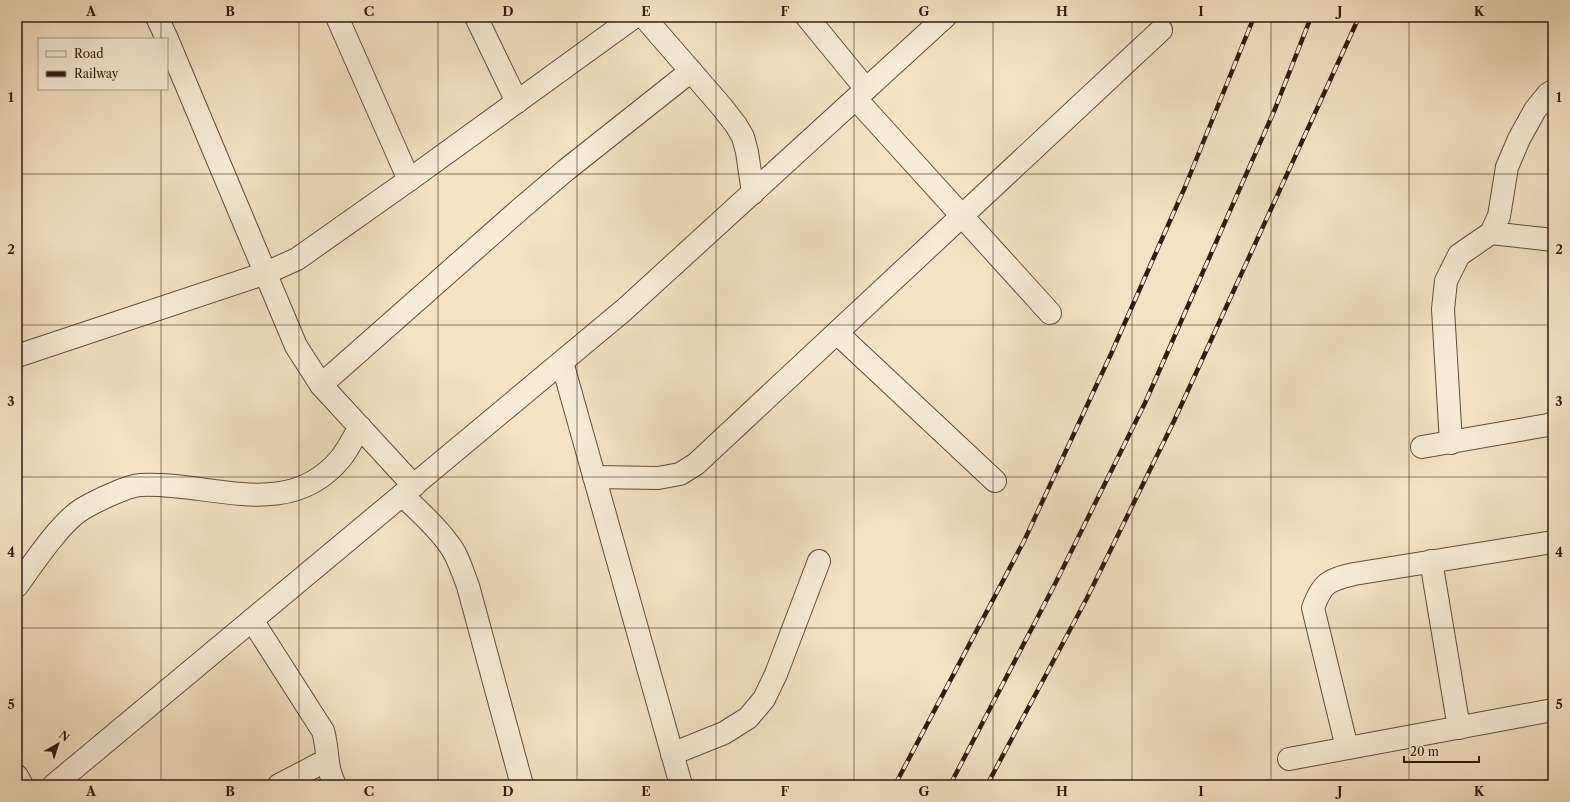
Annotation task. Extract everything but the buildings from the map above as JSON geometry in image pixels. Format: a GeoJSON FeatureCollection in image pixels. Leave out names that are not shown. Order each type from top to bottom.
{"type":"FeatureCollection","features":[{"type":"Feature","properties":{"kind":"street"},"geometry":{"type":"LineString","coordinates":[[157,17],[167,38]]}},
{"type":"Feature","properties":{"kind":"street"},"geometry":{"type":"LineString","coordinates":[[337,17],[409,180]]}},
{"type":"Feature","properties":{"kind":"street"},"geometry":{"type":"LineString","coordinates":[[476,17],[517,102]]}},
{"type":"Feature","properties":{"kind":"street"},"geometry":{"type":"LineString","coordinates":[[17,356],[266,273],[297,259],[634,17]]}},
{"type":"Feature","properties":{"kind":"street"},"geometry":{"type":"LineString","coordinates":[[644,17],[736,125],[743,138],[747,152],[753,193]]}},
{"type":"Feature","properties":{"kind":"street"},"geometry":{"type":"LineString","coordinates":[[806,17],[861,94],[962,216],[1050,313]]}},
{"type":"Feature","properties":{"kind":"street"},"geometry":{"type":"LineString","coordinates":[[54,785],[624,310],[945,17]]}},
{"type":"Feature","properties":{"kind":"street"},"geometry":{"type":"LineString","coordinates":[[594,477],[658,478],[680,474],[696,464],[1161,30]]}},
{"type":"Feature","properties":{"kind":"street"},"geometry":{"type":"LineString","coordinates":[[168,41],[296,346],[321,385],[360,427],[434,527],[449,543],[460,562],[468,586],[522,785]]}},
{"type":"Feature","properties":{"kind":"street"},"geometry":{"type":"LineString","coordinates":[[321,385],[566,170],[691,71]]}},
{"type":"Feature","properties":{"kind":"street"},"geometry":{"type":"LineString","coordinates":[[1450,443],[1443,310],[1446,281],[1459,255],[1491,233],[1499,216],[1507,167],[1513,153],[1535,110],[1548,94],[1553,91]]}},
{"type":"Feature","properties":{"kind":"street"},"geometry":{"type":"LineString","coordinates":[[1491,233],[1553,240]]}},
{"type":"Feature","properties":{"kind":"street"},"geometry":{"type":"LineString","coordinates":[[837,332],[994,480]]}},
{"type":"Feature","properties":{"kind":"street"},"geometry":{"type":"LineString","coordinates":[[562,362],[681,785]]}},
{"type":"Feature","properties":{"kind":"street"},"geometry":{"type":"LineString","coordinates":[[1422,447],[1553,423]]}},
{"type":"Feature","properties":{"kind":"street"},"geometry":{"type":"LineString","coordinates":[[17,586],[64,525],[82,508],[105,497],[139,485],[171,486],[228,494],[264,496],[291,491],[320,478],[341,458],[360,427]]}},
{"type":"Feature","properties":{"kind":"street"},"geometry":{"type":"LineString","coordinates":[[1347,748],[1313,608],[1319,592],[1333,579],[1354,574],[1553,542]]}},
{"type":"Feature","properties":{"kind":"street"},"geometry":{"type":"LineString","coordinates":[[672,754],[724,733],[748,718],[764,699],[776,674],[819,561]]}},
{"type":"Feature","properties":{"kind":"street"},"geometry":{"type":"LineString","coordinates":[[1431,561],[1459,728]]}},
{"type":"Feature","properties":{"kind":"street"},"geometry":{"type":"LineString","coordinates":[[252,620],[323,732],[327,746],[329,774],[335,785]]}},
{"type":"Feature","properties":{"kind":"street"},"geometry":{"type":"LineString","coordinates":[[1289,759],[1553,710]]}},
{"type":"Feature","properties":{"kind":"street"},"geometry":{"type":"LineString","coordinates":[[279,785],[327,760]]}},
{"type":"Feature","properties":{"kind":"street"},"geometry":{"type":"LineString","coordinates":[[17,776],[22,785]]}},
{"type":"Feature","properties":{"kind":"railway"},"geometry":{"type":"LineString","coordinates":[[895,785],[1024,541],[1111,354],[1185,187],[1254,17]]}},
{"type":"Feature","properties":{"kind":"railway"},"geometry":{"type":"LineString","coordinates":[[950,785],[1055,584],[1145,403],[1275,109],[1311,17]]}},
{"type":"Feature","properties":{"kind":"railway"},"geometry":{"type":"LineString","coordinates":[[987,785],[1087,598],[1174,421],[1359,17]]}}]}
